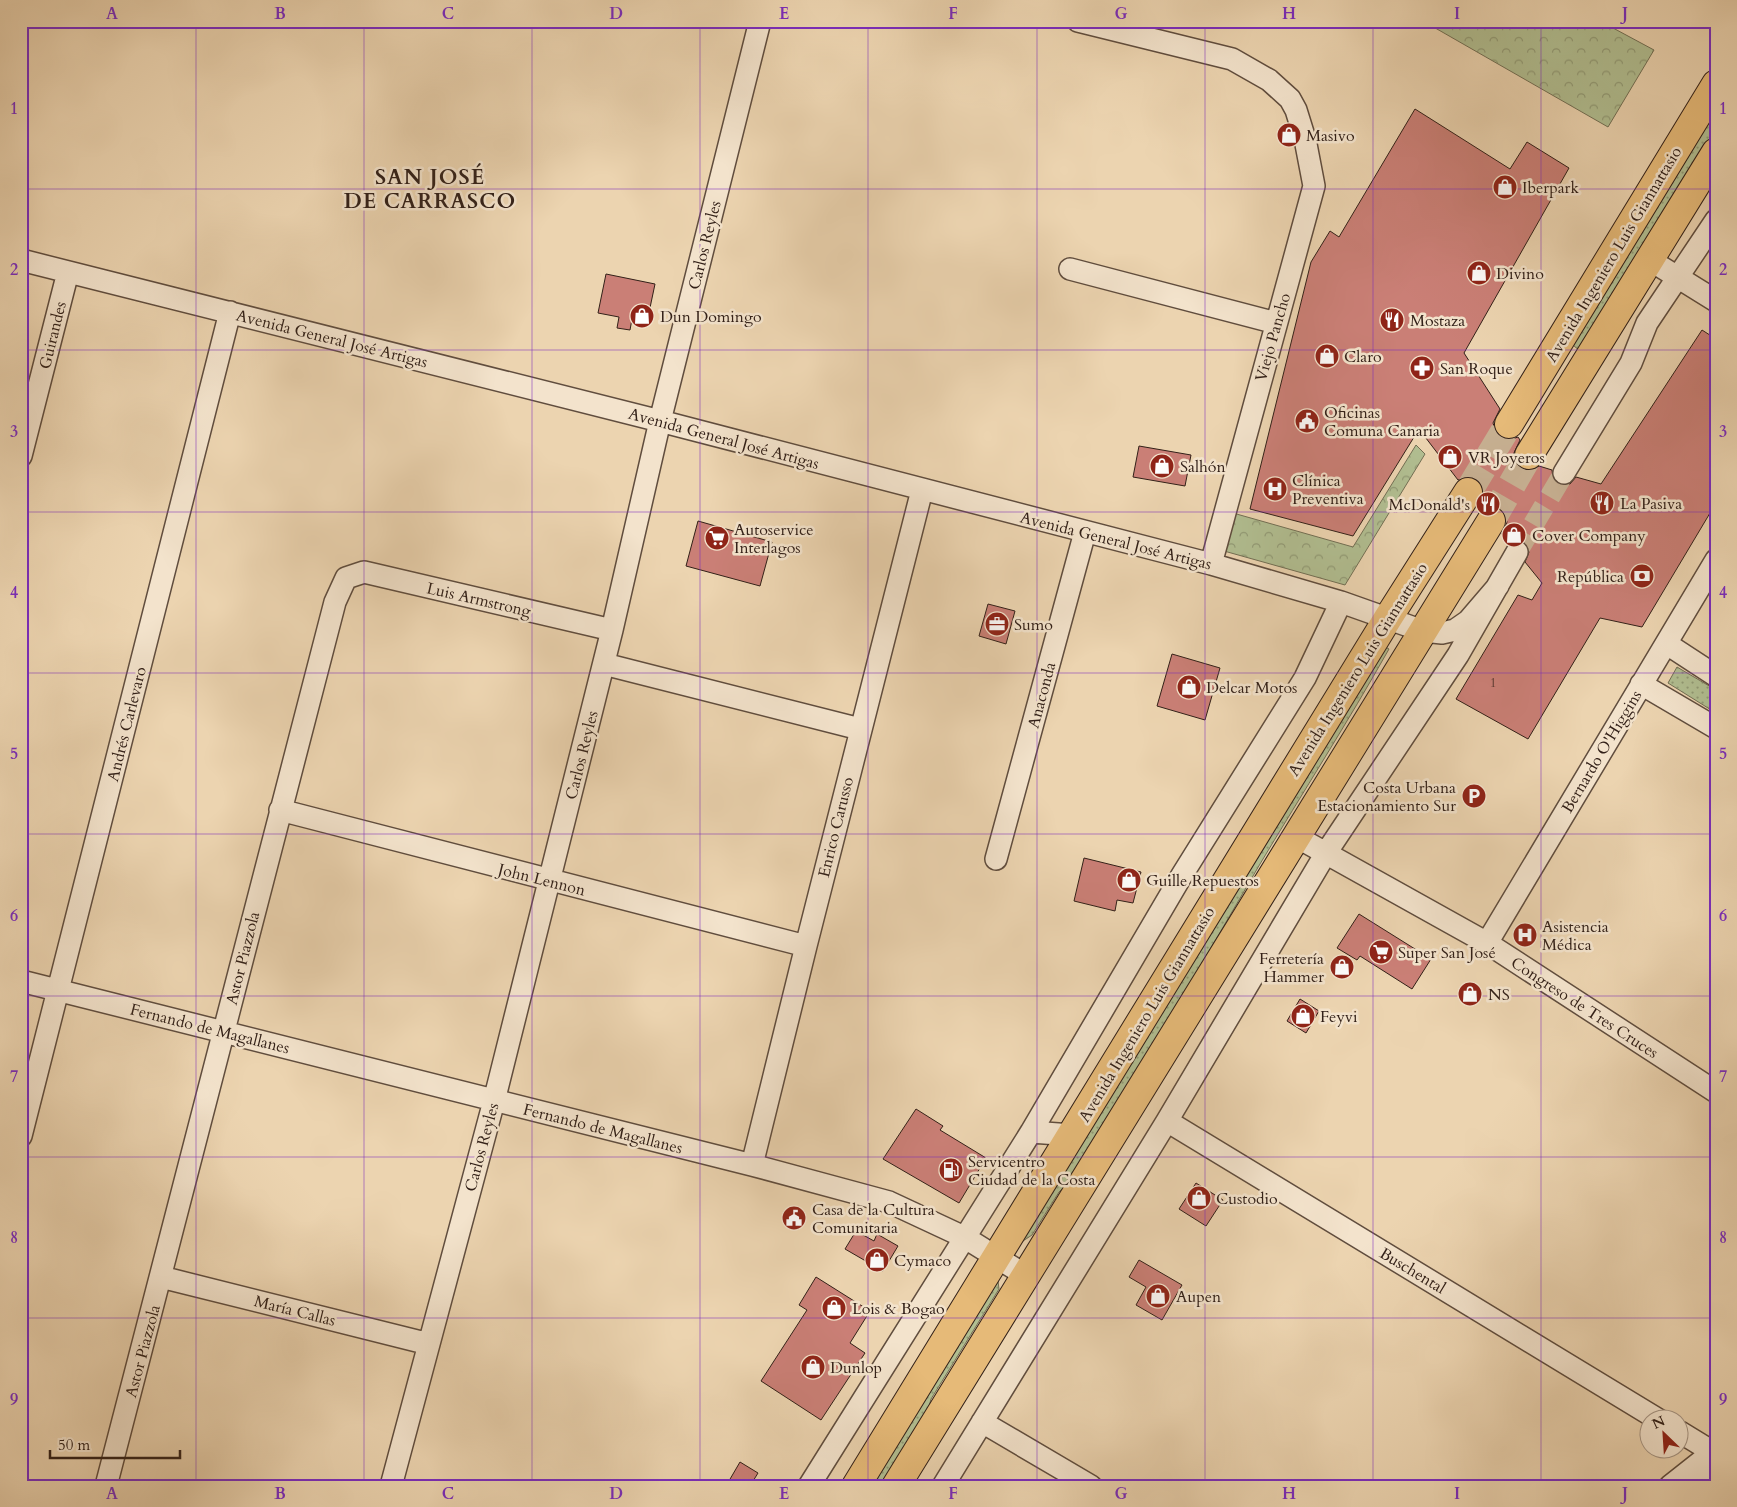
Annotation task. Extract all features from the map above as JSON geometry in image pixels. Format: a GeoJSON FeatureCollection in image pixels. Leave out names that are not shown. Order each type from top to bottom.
{"type":"FeatureCollection","features":[{"type":"Feature","properties":{"kind":"main road","name":"Avenida Ingeniero Luis Giannattasio"},"geometry":{"type":"LineString","coordinates":[[1509,424],[1716,84]]}},
{"type":"Feature","properties":{"kind":"main road","name":"Avenida Ingeniero Luis Giannattasio"},"geometry":{"type":"LineString","coordinates":[[1529,455],[1716,152]]}},
{"type":"Feature","properties":{"kind":"main road","name":"Avenida Ingeniero Luis Giannattasio"},"geometry":{"type":"LineString","coordinates":[[856,1486],[1388,618],[1468,492]]}},
{"type":"Feature","properties":{"kind":"main road","name":"Avenida Ingeniero Luis Giannattasio"},"geometry":{"type":"LineString","coordinates":[[896,1486],[1295,836],[1491,521]]}},
{"type":"Feature","properties":{"kind":"street","name":"Carlos Reyles"},"geometry":{"type":"LineString","coordinates":[[391,1486],[494,1101],[604,664],[660,421],[760,21]]}},
{"type":"Feature","properties":{"kind":"street","name":"Viejo Pancho"},"geometry":{"type":"LineString","coordinates":[[1078,21],[1232,59],[1269,80],[1290,99],[1296,110],[1305,139],[1314,186],[1211,564]]}},
{"type":"Feature","properties":{"kind":"street"},"geometry":{"type":"LineString","coordinates":[[1564,473],[1631,362],[1647,323],[1679,278],[1716,220]]}},
{"type":"Feature","properties":{"kind":"street","name":"Avenida General José Artigas"},"geometry":{"type":"LineString","coordinates":[[21,260],[660,421],[1211,564],[1341,602],[1423,631],[1442,633],[1455,630],[1468,621],[1498,586]]}},
{"type":"Feature","properties":{"kind":"street"},"geometry":{"type":"LineString","coordinates":[[1650,260],[1716,301]]}},
{"type":"Feature","properties":{"kind":"street"},"geometry":{"type":"LineString","coordinates":[[1070,269],[1276,322]]}},
{"type":"Feature","properties":{"kind":"street","name":"Guirandes"},"geometry":{"type":"LineString","coordinates":[[21,456],[68,272]]}},
{"type":"Feature","properties":{"kind":"street","name":"Andrés Carlevaro"},"geometry":{"type":"LineString","coordinates":[[21,1136],[230,312]]}},
{"type":"Feature","properties":{"kind":"street","name":"Enrico Carusso"},"geometry":{"type":"LineString","coordinates":[[752,1165],[860,729],[922,490]]}},
{"type":"Feature","properties":{"kind":"street","name":"Anaconda"},"geometry":{"type":"LineString","coordinates":[[996,858],[1085,532]]}},
{"type":"Feature","properties":{"kind":"street"},"geometry":{"type":"LineString","coordinates":[[943,1486],[1167,1121],[1326,853],[1458,655],[1517,552]]}},
{"type":"Feature","properties":{"kind":"street","name":"Bernardo O'Higgins"},"geometry":{"type":"LineString","coordinates":[[1487,943],[1716,560]]}},
{"type":"Feature","properties":{"kind":"street","name":"Luis Armstrong"},"geometry":{"type":"LineString","coordinates":[[346,578],[364,572],[612,630]]}},
{"type":"Feature","properties":{"kind":"street","name":"Astor Piazzola"},"geometry":{"type":"LineString","coordinates":[[106,1486],[280,810],[335,602],[346,578]]}},
{"type":"Feature","properties":{"kind":"street"},"geometry":{"type":"LineString","coordinates":[[808,1486],[1031,1132],[1182,875],[1304,678],[1341,602]]}},
{"type":"Feature","properties":{"kind":"street"},"geometry":{"type":"LineString","coordinates":[[1667,644],[1716,676]]}},
{"type":"Feature","properties":{"kind":"street"},"geometry":{"type":"LineString","coordinates":[[604,664],[860,729]]}},
{"type":"Feature","properties":{"kind":"street"},"geometry":{"type":"LineString","coordinates":[[1641,684],[1716,728]]}},
{"type":"Feature","properties":{"kind":"street","name":"John Lennon"},"geometry":{"type":"LineString","coordinates":[[280,810],[806,946]]}},
{"type":"Feature","properties":{"kind":"street","name":"Congreso de Tres Cruces"},"geometry":{"type":"LineString","coordinates":[[1295,836],[1487,943],[1716,1092]]}},
{"type":"Feature","properties":{"kind":"street","name":"Fernando de Magallanes"},"geometry":{"type":"LineString","coordinates":[[21,981],[752,1165],[888,1202],[964,1237],[1025,1274]]}},
{"type":"Feature","properties":{"kind":"street","name":"Buschental"},"geometry":{"type":"LineString","coordinates":[[1167,1121],[1643,1410]]}},
{"type":"Feature","properties":{"kind":"street"},"geometry":{"type":"LineString","coordinates":[[1031,1132],[1072,1135]]}},
{"type":"Feature","properties":{"kind":"street","name":"María Callas"},"geometry":{"type":"LineString","coordinates":[[161,1277],[429,1344]]}},
{"type":"Feature","properties":{"kind":"street"},"geometry":{"type":"LineString","coordinates":[[982,1422],[1091,1486]]}},
{"type":"Feature","properties":{"kind":"street"},"geometry":{"type":"LineString","coordinates":[[1690,1437],[1715,1451]]}},
{"type":"Feature","properties":{"kind":"street"},"geometry":{"type":"LineString","coordinates":[[1670,1486],[1715,1451]]}},
{"type":"Feature","properties":{"kind":"street"},"geometry":{"type":"LineString","coordinates":[[1703,1486],[1715,1451]]}},
{"type":"Feature","properties":{"kind":"green space"},"geometry":{"type":"Polygon","coordinates":[[[1423,21],[1600,21],[1654,50],[1608,127],[1423,21]]]}},
{"type":"Feature","properties":{"kind":"green space"},"geometry":{"type":"Polygon","coordinates":[[[1716,105],[1716,132],[1581,352],[1573,345],[1716,105]]]}},
{"type":"Feature","properties":{"kind":"green space"},"geometry":{"type":"Polygon","coordinates":[[[1416,445],[1425,454],[1345,585],[1224,551],[1233,513],[1353,547],[1416,445]]]}},
{"type":"Feature","properties":{"kind":"green space"},"geometry":{"type":"Polygon","coordinates":[[[1382,645],[1389,649],[1098,1138],[1074,1177],[1059,1192],[1032,1235],[1023,1241],[1019,1238],[1382,645]]]}},
{"type":"Feature","properties":{"kind":"green space"},"geometry":{"type":"Polygon","coordinates":[[[1677,667],[1716,690],[1716,713],[1668,683],[1677,667]]]}},
{"type":"Feature","properties":{"kind":"green space"},"geometry":{"type":"Polygon","coordinates":[[[996,1280],[998,1281],[999,1289],[931,1399],[926,1418],[884,1486],[868,1486],[996,1280]]]}},
{"type":"Feature","properties":{"kind":"building"},"geometry":{"type":"Polygon","coordinates":[[[1415,109],[1510,169],[1527,142],[1569,168],[1464,353],[1500,409],[1493,423],[1496,432],[1501,438],[1509,440],[1518,437],[1520,440],[1513,455],[1520,468],[1529,471],[1539,466],[1552,470],[1553,479],[1563,485],[1570,484],[1576,477],[1601,484],[1702,330],[1716,339],[1716,503],[1642,627],[1600,618],[1528,739],[1456,699],[1518,595],[1532,600],[1542,583],[1525,562],[1529,552],[1528,545],[1517,540],[1509,543],[1502,534],[1507,522],[1504,513],[1499,508],[1491,505],[1482,509],[1478,505],[1484,493],[1482,484],[1469,476],[1458,480],[1419,429],[1353,536],[1250,509],[1311,262],[1330,231],[1339,237],[1415,109]]]}},
{"type":"Feature","properties":{"kind":"building"},"geometry":{"type":"Polygon","coordinates":[[[606,274],[655,284],[647,322],[632,319],[630,330],[617,328],[619,317],[598,313],[606,274]]]}},
{"type":"Feature","properties":{"kind":"building","name":"Salhón"},"geometry":{"type":"Polygon","coordinates":[[[1139,446],[1191,455],[1185,486],[1133,477],[1139,446]]]}},
{"type":"Feature","properties":{"kind":"building"},"geometry":{"type":"Polygon","coordinates":[[[698,521],[772,542],[760,586],[686,566],[698,521]]]}},
{"type":"Feature","properties":{"kind":"building","name":"Sumo"},"geometry":{"type":"Polygon","coordinates":[[[988,604],[1015,611],[1006,644],[979,636],[988,604]]]}},
{"type":"Feature","properties":{"kind":"building","name":"Delcar Motos"},"geometry":{"type":"Polygon","coordinates":[[[1172,654],[1220,668],[1205,720],[1157,706],[1172,654]]]}},
{"type":"Feature","properties":{"kind":"building"},"geometry":{"type":"Polygon","coordinates":[[[1084,858],[1141,872],[1133,903],[1117,900],[1115,911],[1074,901],[1084,858]]]}},
{"type":"Feature","properties":{"kind":"building","name":"Super San José"},"geometry":{"type":"Polygon","coordinates":[[[1359,914],[1431,959],[1412,989],[1360,956],[1357,960],[1337,948],[1359,914]]]}},
{"type":"Feature","properties":{"kind":"building","name":"Feyvi"},"geometry":{"type":"Polygon","coordinates":[[[1300,999],[1319,1011],[1306,1033],[1287,1021],[1300,999]]]}},
{"type":"Feature","properties":{"kind":"building"},"geometry":{"type":"Polygon","coordinates":[[[916,1109],[943,1126],[940,1130],[986,1158],[959,1203],[883,1159],[916,1109]]]}},
{"type":"Feature","properties":{"kind":"building"},"geometry":{"type":"Polygon","coordinates":[[[1196,1183],[1223,1200],[1206,1226],[1179,1209],[1196,1183]]]}},
{"type":"Feature","properties":{"kind":"building","name":"Cymaco"},"geometry":{"type":"Polygon","coordinates":[[[856,1231],[874,1241],[877,1234],[898,1246],[883,1271],[845,1249],[856,1231]]]}},
{"type":"Feature","properties":{"kind":"building","name":"Aupen"},"geometry":{"type":"Polygon","coordinates":[[[1139,1260],[1182,1285],[1162,1320],[1136,1305],[1146,1287],[1129,1277],[1139,1260]]]}},
{"type":"Feature","properties":{"kind":"building","name":"Dunlop"},"geometry":{"type":"Polygon","coordinates":[[[816,1277],[870,1311],[850,1343],[865,1353],[821,1420],[761,1381],[807,1310],[799,1305],[816,1277]]]}},
{"type":"Feature","properties":{"kind":"building"},"geometry":{"type":"Polygon","coordinates":[[[740,1462],[758,1473],[750,1486],[726,1486],[740,1462]]]}},
{"type":"Feature","properties":{"kind":"tunnel"},"geometry":{"type":"LineString","coordinates":[[1468,492],[1509,424]]}},
{"type":"Feature","properties":{"kind":"tunnel"},"geometry":{"type":"LineString","coordinates":[[1491,521],[1529,455]]}},
{"type":"Feature","properties":{"kind":"tunnel"},"geometry":{"type":"LineString","coordinates":[[1517,552],[1564,473]]}},
{"type":"Feature","properties":{"kind":"place","name":"Masivo"},"geometry":{"type":"Point","coordinates":[1289,135]}},
{"type":"Feature","properties":{"kind":"place","name":"Iberpark"},"geometry":{"type":"Point","coordinates":[1505,187]}},
{"type":"Feature","properties":{"kind":"place","name":"Divino"},"geometry":{"type":"Point","coordinates":[1479,273]}},
{"type":"Feature","properties":{"kind":"place","name":"Dun Domingo"},"geometry":{"type":"Point","coordinates":[642,316]}},
{"type":"Feature","properties":{"kind":"place","name":"Mostaza"},"geometry":{"type":"Point","coordinates":[1392,320]}},
{"type":"Feature","properties":{"kind":"place","name":"Claro"},"geometry":{"type":"Point","coordinates":[1327,356]}},
{"type":"Feature","properties":{"kind":"place","name":"San Roque"},"geometry":{"type":"Point","coordinates":[1422,368]}},
{"type":"Feature","properties":{"kind":"place","name":"Oficinas Comuna Canaria"},"geometry":{"type":"Point","coordinates":[1307,421]}},
{"type":"Feature","properties":{"kind":"place","name":"VR Joyeros"},"geometry":{"type":"Point","coordinates":[1450,457]}},
{"type":"Feature","properties":{"kind":"place","name":"Salhón"},"geometry":{"type":"Point","coordinates":[1162,466]}},
{"type":"Feature","properties":{"kind":"place","name":"Clínica Preventiva"},"geometry":{"type":"Point","coordinates":[1275,489]}},
{"type":"Feature","properties":{"kind":"place","name":"La Pasiva"},"geometry":{"type":"Point","coordinates":[1602,503]}},
{"type":"Feature","properties":{"kind":"place","name":"McDonald's"},"geometry":{"type":"Point","coordinates":[1488,504]}},
{"type":"Feature","properties":{"kind":"place","name":"Cover Company"},"geometry":{"type":"Point","coordinates":[1514,535]}},
{"type":"Feature","properties":{"kind":"place","name":"Autoservice Interlagos"},"geometry":{"type":"Point","coordinates":[717,538]}},
{"type":"Feature","properties":{"kind":"place","name":"República"},"geometry":{"type":"Point","coordinates":[1642,576]}},
{"type":"Feature","properties":{"kind":"place","name":"Sumo"},"geometry":{"type":"Point","coordinates":[997,624]}},
{"type":"Feature","properties":{"kind":"place","name":"Delcar Motos"},"geometry":{"type":"Point","coordinates":[1189,687]}},
{"type":"Feature","properties":{"kind":"place","name":"Costa Urbana Estacionamiento Sur"},"geometry":{"type":"Point","coordinates":[1474,796]}},
{"type":"Feature","properties":{"kind":"place","name":"Guille Repuestos"},"geometry":{"type":"Point","coordinates":[1129,880]}},
{"type":"Feature","properties":{"kind":"place","name":"Asistencia Médica"},"geometry":{"type":"Point","coordinates":[1525,935]}},
{"type":"Feature","properties":{"kind":"place","name":"Super San José"},"geometry":{"type":"Point","coordinates":[1381,952]}},
{"type":"Feature","properties":{"kind":"place","name":"Ferretería Hammer"},"geometry":{"type":"Point","coordinates":[1342,967]}},
{"type":"Feature","properties":{"kind":"place","name":"NS"},"geometry":{"type":"Point","coordinates":[1470,994]}},
{"type":"Feature","properties":{"kind":"place","name":"Feyvi"},"geometry":{"type":"Point","coordinates":[1303,1016]}},
{"type":"Feature","properties":{"kind":"place","name":"Servicentro Ciudad de la Costa"},"geometry":{"type":"Point","coordinates":[951,1170]}},
{"type":"Feature","properties":{"kind":"place","name":"Custodio"},"geometry":{"type":"Point","coordinates":[1199,1198]}},
{"type":"Feature","properties":{"kind":"place","name":"Casa de la Cultura Comunitaria"},"geometry":{"type":"Point","coordinates":[794,1218]}},
{"type":"Feature","properties":{"kind":"place","name":"Cymaco"},"geometry":{"type":"Point","coordinates":[877,1260]}},
{"type":"Feature","properties":{"kind":"place","name":"Aupen"},"geometry":{"type":"Point","coordinates":[1158,1296]}},
{"type":"Feature","properties":{"kind":"place","name":"Lois & Bogao"},"geometry":{"type":"Point","coordinates":[834,1308]}},
{"type":"Feature","properties":{"kind":"place","name":"Dunlop"},"geometry":{"type":"Point","coordinates":[813,1367]}},
{"type":"Feature","properties":{"kind":"district","name":"SAN JOSÉ DE CARRASCO"},"geometry":{"type":"Point","coordinates":[430,189]}}]}
